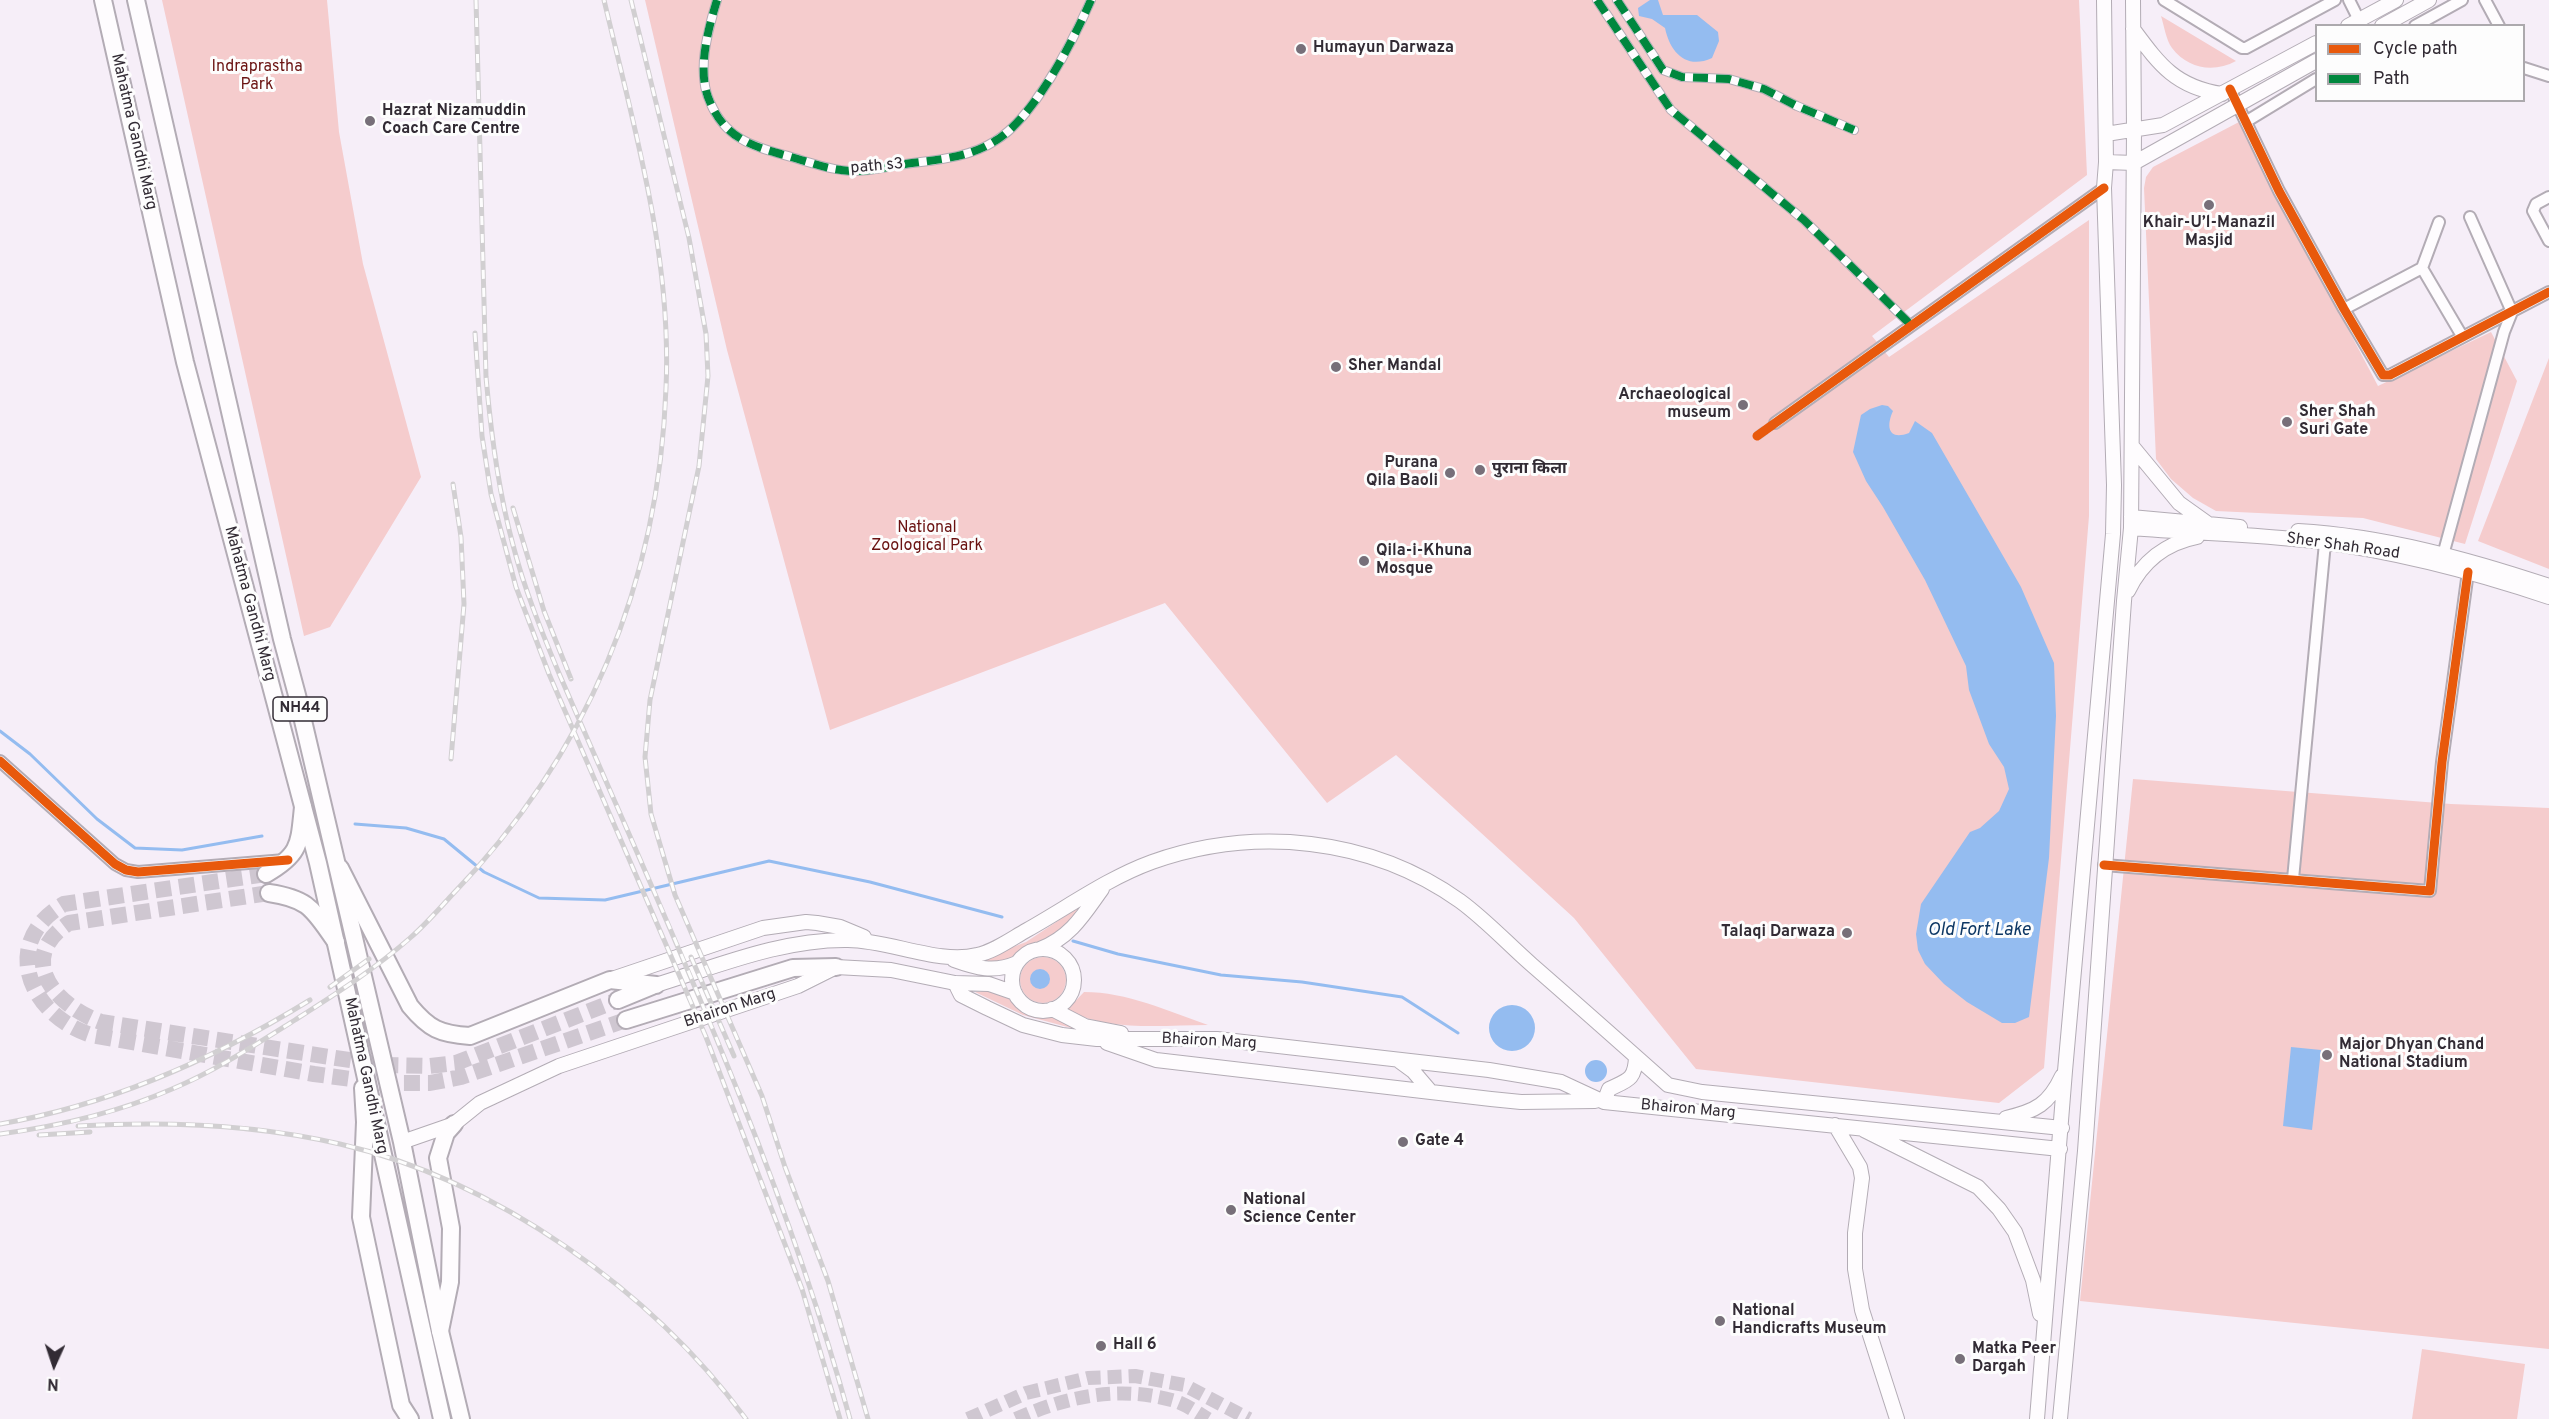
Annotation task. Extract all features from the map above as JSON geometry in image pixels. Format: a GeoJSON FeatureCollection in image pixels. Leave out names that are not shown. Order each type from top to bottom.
{"type":"FeatureCollection","features":[{"type":"Feature","properties":{"kind":"main road","name":"Mahatma Gandhi Marg"},"geometry":{"type":"LineString","coordinates":[[103,0],[185,362],[303,807],[336,942],[442,1419]]}},
{"type":"Feature","properties":{"kind":"main road","name":"Mahatma Gandhi Marg"},"geometry":{"type":"LineString","coordinates":[[136,0],[282,639],[402,1142],[440,1331],[461,1419]]}},
{"type":"Feature","properties":{"kind":"main road"},"geometry":{"type":"LineString","coordinates":[[2037,1419],[2065,1071],[2113,534],[2114,485],[2104,188],[2106,134],[2104,0]]}},
{"type":"Feature","properties":{"kind":"main road"},"geometry":{"type":"LineString","coordinates":[[2060,1419],[2085,1151],[2104,866],[2131,522],[2133,0]]}},
{"type":"Feature","properties":{"kind":"main road"},"geometry":{"type":"LineString","coordinates":[[2354,23],[2396,0]]}},
{"type":"Feature","properties":{"kind":"main road"},"geometry":{"type":"LineString","coordinates":[[2386,24],[2428,0]]}},
{"type":"Feature","properties":{"kind":"main road"},"geometry":{"type":"LineString","coordinates":[[2133,29],[2157,63],[2171,74],[2203,91],[2226,91]]}},
{"type":"Feature","properties":{"kind":"main road"},"geometry":{"type":"LineString","coordinates":[[2106,134],[2163,125],[2315,44]]}},
{"type":"Feature","properties":{"kind":"main road"},"geometry":{"type":"LineString","coordinates":[[2106,162],[2134,163],[2315,62]]}},
{"type":"Feature","properties":{"kind":"main road"},"geometry":{"type":"LineString","coordinates":[[2132,446],[2179,503],[2209,524]]}},
{"type":"Feature","properties":{"kind":"main road","name":"Sher Shah Road"},"geometry":{"type":"LineString","coordinates":[[2131,522],[2220,535],[2325,543],[2407,556],[2549,597]]}},
{"type":"Feature","properties":{"kind":"main road","name":"Sher Shah Road"},"geometry":{"type":"LineString","coordinates":[[2152,524],[2209,524],[2317,532],[2412,547],[2549,586]]}},
{"type":"Feature","properties":{"kind":"main road"},"geometry":{"type":"LineString","coordinates":[[2124,601],[2141,570],[2153,557],[2185,540],[2220,535]]}},
{"type":"Feature","properties":{"kind":"main road"},"geometry":{"type":"LineString","coordinates":[[266,874],[288,860],[299,843],[303,807]]}},
{"type":"Feature","properties":{"kind":"main road","name":"Bhairon Marg"},"geometry":{"type":"LineString","coordinates":[[656,985],[773,949],[831,940],[871,940],[946,957],[964,957],[986,952],[1105,884],[1168,857],[1235,842],[1304,842],[1374,858],[1418,876],[1468,907],[1668,1085],[1702,1092],[2062,1128]]}},
{"type":"Feature","properties":{"kind":"main road"},"geometry":{"type":"LineString","coordinates":[[336,860],[410,1006],[425,1024],[447,1034],[470,1036],[610,980],[763,928],[806,922],[817,923],[850,931],[871,940]]}},
{"type":"Feature","properties":{"kind":"main road"},"geometry":{"type":"LineString","coordinates":[[1015,993],[989,984],[948,982],[946,957],[988,969],[1003,968],[1017,963],[1026,954],[1059,940],[1076,926],[1105,884]]}},
{"type":"Feature","properties":{"kind":"main road"},"geometry":{"type":"LineString","coordinates":[[269,892],[292,896],[312,909],[336,942]]}},
{"type":"Feature","properties":{"kind":"main road"},"geometry":{"type":"LineString","coordinates":[[1039,949],[1059,953],[1069,962],[1074,974],[1073,987],[1068,998],[1052,1009]]}},
{"type":"Feature","properties":{"kind":"main road"},"geometry":{"type":"LineString","coordinates":[[1017,963],[1012,981],[1015,993],[1023,1003],[1034,1009],[1052,1009],[1085,1026],[1156,1039]]}},
{"type":"Feature","properties":{"kind":"main road"},"geometry":{"type":"LineString","coordinates":[[626,1020],[793,968],[836,968]]}},
{"type":"Feature","properties":{"kind":"main road","name":"Bhairon Marg"},"geometry":{"type":"LineString","coordinates":[[402,1142],[454,1124],[480,1103],[558,1066],[798,986],[836,968],[891,970],[948,982],[961,995],[1023,1024],[1062,1035],[1097,1039],[1216,1039],[1397,1059],[1489,1070],[1561,1082],[1602,1102],[1856,1126],[2060,1149]]}},
{"type":"Feature","properties":{"kind":"main road"},"geometry":{"type":"LineString","coordinates":[[610,980],[656,985]]}},
{"type":"Feature","properties":{"kind":"main road"},"geometry":{"type":"LineString","coordinates":[[618,1000],[656,985]]}},
{"type":"Feature","properties":{"kind":"main road"},"geometry":{"type":"LineString","coordinates":[[1097,1039],[1156,1060],[1521,1102],[1602,1102],[1609,1089],[1628,1080],[1633,1074],[1636,1057]]}},
{"type":"Feature","properties":{"kind":"main road"},"geometry":{"type":"LineString","coordinates":[[361,1052],[365,1122],[361,1217],[401,1405],[410,1419]]}},
{"type":"Feature","properties":{"kind":"main road"},"geometry":{"type":"LineString","coordinates":[[1397,1059],[1413,1071],[1431,1092]]}},
{"type":"Feature","properties":{"kind":"main road"},"geometry":{"type":"LineString","coordinates":[[1996,1120],[2024,1114],[2044,1104],[2053,1095],[2065,1071]]}},
{"type":"Feature","properties":{"kind":"main road"},"geometry":{"type":"LineString","coordinates":[[1668,1085],[1661,1087],[1656,1095],[1661,1103],[1668,1107]]}},
{"type":"Feature","properties":{"kind":"main road"},"geometry":{"type":"LineString","coordinates":[[440,1331],[450,1282],[451,1228],[438,1158],[446,1133],[454,1124]]}},
{"type":"Feature","properties":{"kind":"main road"},"geometry":{"type":"LineString","coordinates":[[1835,1125],[1860,1167],[1862,1178],[1855,1233],[1855,1269],[1862,1310],[1897,1419]]}},
{"type":"Feature","properties":{"kind":"main road"},"geometry":{"type":"LineString","coordinates":[[1856,1126],[1978,1187],[2000,1209],[2015,1233],[2033,1280],[2044,1325]]}},
{"type":"Feature","properties":{"kind":"street","name":"path s3"},"geometry":{"type":"LineString","coordinates":[[717,0],[711,19],[704,64],[706,90],[710,103],[728,129],[753,146],[774,154],[822,168],[850,171],[876,170],[923,163],[963,154],[996,141],[1016,124],[1039,94],[1059,62],[1091,0]]}},
{"type":"Feature","properties":{"kind":"street"},"geometry":{"type":"LineString","coordinates":[[1597,0],[1671,110],[1804,220],[1911,325]]}},
{"type":"Feature","properties":{"kind":"street"},"geometry":{"type":"LineString","coordinates":[[1617,0],[1663,70],[1682,77],[1729,79],[1764,89],[1854,130]]}},
{"type":"Feature","properties":{"kind":"street"},"geometry":{"type":"LineString","coordinates":[[2164,0],[2242,48],[2246,48],[2335,0]]}},
{"type":"Feature","properties":{"kind":"street"},"geometry":{"type":"LineString","coordinates":[[2349,0],[2354,23]]}},
{"type":"Feature","properties":{"kind":"street"},"geometry":{"type":"LineString","coordinates":[[2420,24],[2462,0]]}},
{"type":"Feature","properties":{"kind":"street"},"geometry":{"type":"LineString","coordinates":[[2485,0],[2498,24]]}},
{"type":"Feature","properties":{"kind":"street"},"geometry":{"type":"LineString","coordinates":[[2525,69],[2549,76]]}},
{"type":"Feature","properties":{"kind":"street"},"geometry":{"type":"LineString","coordinates":[[2247,121],[2315,80]]}},
{"type":"Feature","properties":{"kind":"street"},"geometry":{"type":"LineString","coordinates":[[2226,91],[2238,104],[2279,191],[2380,373],[2386,376],[2549,292]]}},
{"type":"Feature","properties":{"kind":"street"},"geometry":{"type":"LineString","coordinates":[[1775,423],[2104,188]]}},
{"type":"Feature","properties":{"kind":"street"},"geometry":{"type":"LineString","coordinates":[[2549,197],[2536,204],[2533,210],[2549,242]]}},
{"type":"Feature","properties":{"kind":"street"},"geometry":{"type":"LineString","coordinates":[[2443,555],[2504,332],[2512,312],[2470,217]]}},
{"type":"Feature","properties":{"kind":"street"},"geometry":{"type":"LineString","coordinates":[[2344,309],[2422,268],[2439,222]]}},
{"type":"Feature","properties":{"kind":"street"},"geometry":{"type":"LineString","coordinates":[[2422,268],[2462,336]]}},
{"type":"Feature","properties":{"kind":"street"},"geometry":{"type":"LineString","coordinates":[[2293,879],[2325,543]]}},
{"type":"Feature","properties":{"kind":"street"},"geometry":{"type":"LineString","coordinates":[[2104,866],[2430,891],[2442,762],[2468,572]]}},
{"type":"Feature","properties":{"kind":"street"},"geometry":{"type":"LineString","coordinates":[[0,761],[115,864],[126,870],[138,872],[288,860]]}},
{"type":"Feature","properties":{"kind":"green space","name":"Indraprastha Park"},"geometry":{"type":"Polygon","coordinates":[[[162,0],[327,0],[339,132],[363,264],[421,477],[330,627],[304,636],[162,0]]]}},
{"type":"Feature","properties":{"kind":"green space","name":"National Zoological Park"},"geometry":{"type":"Polygon","coordinates":[[[645,0],[2079,0],[2087,175],[1872,336],[1889,357],[2089,220],[2089,516],[2044,1068],[1999,1103],[1696,1069],[1574,918],[1396,755],[1327,803],[1165,603],[830,730],[727,350],[645,0]]]}},
{"type":"Feature","properties":{"kind":"green space"},"geometry":{"type":"Polygon","coordinates":[[[2161,16],[2236,61],[2210,68],[2193,65],[2186,61],[2170,45],[2161,16]]]}},
{"type":"Feature","properties":{"kind":"green space"},"geometry":{"type":"Polygon","coordinates":[[[2239,122],[2378,386],[2491,332],[2517,381],[2465,544],[2363,518],[2216,511],[2193,498],[2171,479],[2156,459],[2144,188],[2146,177],[2153,167],[2239,122]]]}},
{"type":"Feature","properties":{"kind":"green space"},"geometry":{"type":"Polygon","coordinates":[[[2549,358],[2549,569],[2478,541],[2549,358]]]}},
{"type":"Feature","properties":{"kind":"green space","name":"Major Dhyan Chand National Stadium"},"geometry":{"type":"Polygon","coordinates":[[[2133,779],[2451,804],[2549,808],[2549,1349],[2080,1301],[2133,779]]]}},
{"type":"Feature","properties":{"kind":"green space"},"geometry":{"type":"Polygon","coordinates":[[[1079,907],[1065,928],[1043,941],[1026,945],[1008,960],[992,963],[976,961],[1026,942],[1079,907]]]}},
{"type":"Feature","properties":{"kind":"green space"},"geometry":{"type":"Polygon","coordinates":[[[1043,957],[1059,964],[1066,980],[1059,996],[1043,1003],[1027,996],[1020,980],[1027,964],[1043,957]]]}},
{"type":"Feature","properties":{"kind":"green space"},"geometry":{"type":"Polygon","coordinates":[[[984,991],[1003,995],[1030,1015],[1062,1019],[1075,1029],[1023,1015],[975,992],[984,991]]]}},
{"type":"Feature","properties":{"kind":"green space"},"geometry":{"type":"Polygon","coordinates":[[[1084,992],[1132,999],[1208,1025],[1136,1026],[1100,1022],[1067,1010],[1084,992]]]}},
{"type":"Feature","properties":{"kind":"green space"},"geometry":{"type":"Polygon","coordinates":[[[2422,1349],[2525,1364],[2517,1419],[2412,1419],[2422,1349]]]}},
{"type":"Feature","properties":{"kind":"water"},"geometry":{"type":"Polygon","coordinates":[[[1650,0],[1658,0],[1663,15],[1697,15],[1718,32],[1719,41],[1712,58],[1694,62],[1675,51],[1665,28],[1652,19],[1639,16],[1638,8],[1650,0]]]}},
{"type":"Feature","properties":{"kind":"water","name":"Old Fort Lake"},"geometry":{"type":"Polygon","coordinates":[[[1882,405],[1888,406],[1893,411],[1889,427],[1893,434],[1909,433],[1915,421],[1932,433],[2021,587],[2054,663],[2056,716],[2049,858],[2029,1017],[2015,1023],[2002,1023],[1967,1002],[1944,984],[1925,964],[1918,950],[1916,934],[1921,904],[1970,832],[1980,828],[1999,811],[2009,789],[2004,767],[1989,744],[1969,690],[1966,666],[1925,580],[1866,481],[1853,452],[1861,415],[1882,405]]]}},
{"type":"Feature","properties":{"kind":"water"},"geometry":{"type":"Polygon","coordinates":[[[1036,969],[1044,969],[1050,975],[1050,983],[1044,989],[1036,989],[1030,983],[1030,975],[1036,969]]]}},
{"type":"Feature","properties":{"kind":"water"},"geometry":{"type":"Polygon","coordinates":[[[1512,1005],[1528,1012],[1535,1028],[1528,1044],[1512,1051],[1496,1044],[1489,1028],[1496,1012],[1512,1005]]]}},
{"type":"Feature","properties":{"kind":"water"},"geometry":{"type":"Polygon","coordinates":[[[2291,1047],[2321,1050],[2312,1130],[2283,1126],[2291,1047]]]}},
{"type":"Feature","properties":{"kind":"water"},"geometry":{"type":"Polygon","coordinates":[[[1596,1060],[1604,1063],[1607,1071],[1604,1079],[1596,1082],[1588,1079],[1585,1071],[1588,1063],[1596,1060]]]}},
{"type":"Feature","properties":{"kind":"waterway"},"geometry":{"type":"LineString","coordinates":[[0,731],[30,754],[97,819],[135,848],[182,850],[262,836]]}},
{"type":"Feature","properties":{"kind":"waterway"},"geometry":{"type":"LineString","coordinates":[[355,824],[406,828],[444,839],[484,872],[539,898],[605,900],[769,861],[870,882],[1002,917]]}},
{"type":"Feature","properties":{"kind":"waterway"},"geometry":{"type":"LineString","coordinates":[[1073,941],[1118,954],[1221,975],[1302,982],[1402,997],[1458,1033]]}},
{"type":"Feature","properties":{"kind":"tunnel"},"geometry":{"type":"LineString","coordinates":[[1757,436],[1775,423]]}},
{"type":"Feature","properties":{"kind":"tunnel"},"geometry":{"type":"LineString","coordinates":[[266,874],[64,904],[44,919],[32,937],[28,956],[29,975],[37,994],[51,1011],[69,1025],[91,1035],[314,1074],[381,1083],[430,1083],[461,1077],[626,1020]]}},
{"type":"Feature","properties":{"kind":"tunnel"},"geometry":{"type":"LineString","coordinates":[[269,893],[69,923],[53,937],[44,951],[43,966],[48,980],[69,1005],[101,1022],[382,1065],[429,1066],[456,1063],[618,1000]]}},
{"type":"Feature","properties":{"kind":"tunnel"},"geometry":{"type":"LineString","coordinates":[[968,1419],[1026,1393],[1088,1378],[1135,1376],[1184,1385],[1249,1419]]}},
{"type":"Feature","properties":{"kind":"tunnel"},"geometry":{"type":"LineString","coordinates":[[1016,1419],[1074,1399],[1114,1394],[1155,1396],[1175,1401],[1208,1419]]}},
{"type":"Feature","properties":{"kind":"railway"},"geometry":{"type":"LineString","coordinates":[[476,0],[486,377],[503,504],[517,561],[552,656],[678,947],[754,1133],[789,1227],[850,1419]]}},
{"type":"Feature","properties":{"kind":"railway"},"geometry":{"type":"LineString","coordinates":[[0,1134],[88,1118],[172,1089],[250,1048],[369,971],[421,928],[499,842],[541,784],[577,724],[607,662],[631,597],[649,529],[660,460],[666,388],[666,339],[657,241],[638,144],[604,0]]}},
{"type":"Feature","properties":{"kind":"railway"},"geometry":{"type":"LineString","coordinates":[[631,0],[689,238],[706,334],[708,376],[699,466],[650,700],[645,757],[651,814],[675,895],[762,1096],[785,1167],[828,1281],[868,1419]]}},
{"type":"Feature","properties":{"kind":"railway"},"geometry":{"type":"LineString","coordinates":[[475,333],[482,436],[491,494],[516,587],[549,674],[706,1037],[802,1289],[840,1419]]}},
{"type":"Feature","properties":{"kind":"railway"},"geometry":{"type":"LineString","coordinates":[[451,759],[464,604],[461,537],[453,484]]}},
{"type":"Feature","properties":{"kind":"railway"},"geometry":{"type":"LineString","coordinates":[[513,508],[544,611],[571,679]]}},
{"type":"Feature","properties":{"kind":"railway"},"geometry":{"type":"LineString","coordinates":[[691,957],[734,1056]]}},
{"type":"Feature","properties":{"kind":"railway"},"geometry":{"type":"LineString","coordinates":[[330,987],[369,959]]}},
{"type":"Feature","properties":{"kind":"railway"},"geometry":{"type":"LineString","coordinates":[[0,1124],[81,1105],[161,1077],[237,1041],[310,1000]]}},
{"type":"Feature","properties":{"kind":"railway"},"geometry":{"type":"LineString","coordinates":[[78,1126],[177,1124],[243,1128],[308,1137],[398,1161],[456,1184],[512,1213],[566,1247],[617,1285],[665,1327],[708,1372],[746,1419]]}},
{"type":"Feature","properties":{"kind":"railway"},"geometry":{"type":"LineString","coordinates":[[39,1135],[90,1132]]}},
{"type":"Feature","properties":{"kind":"marked path"},"geometry":{"type":"LineString","coordinates":[[717,0],[707,38],[704,78],[710,102],[726,128],[760,148],[825,167],[856,171],[948,158],[973,152],[995,141],[1010,130],[1038,97],[1063,57],[1091,0]]}},
{"type":"Feature","properties":{"kind":"marked path"},"geometry":{"type":"LineString","coordinates":[[1597,0],[1671,110],[1804,220],[1911,325]]}},
{"type":"Feature","properties":{"kind":"marked path"},"geometry":{"type":"LineString","coordinates":[[1617,0],[1663,70],[1682,77],[1729,79],[1764,89],[1854,130]]}},
{"type":"Feature","properties":{"kind":"cycle path"},"geometry":{"type":"LineString","coordinates":[[2230,89],[2279,191],[2383,375],[2390,375],[2549,292]]}},
{"type":"Feature","properties":{"kind":"cycle path"},"geometry":{"type":"LineString","coordinates":[[1757,436],[2104,188]]}},
{"type":"Feature","properties":{"kind":"cycle path"},"geometry":{"type":"LineString","coordinates":[[2104,865],[2430,891],[2442,762],[2468,572]]}},
{"type":"Feature","properties":{"kind":"cycle path"},"geometry":{"type":"LineString","coordinates":[[0,761],[115,864],[126,870],[138,872],[288,860]]}},
{"type":"Feature","properties":{"kind":"place","name":"Humayun Darwaza"},"geometry":{"type":"Point","coordinates":[1301,49]}},
{"type":"Feature","properties":{"kind":"place","name":"Hazrat Nizamuddin Coach Care Centre"},"geometry":{"type":"Point","coordinates":[370,121]}},
{"type":"Feature","properties":{"kind":"place","name":"Khair-U’l-Manazil Masjid"},"geometry":{"type":"Point","coordinates":[2209,205]}},
{"type":"Feature","properties":{"kind":"place","name":"Sher Mandal"},"geometry":{"type":"Point","coordinates":[1336,367]}},
{"type":"Feature","properties":{"kind":"place","name":"Archaeological museum"},"geometry":{"type":"Point","coordinates":[1743,405]}},
{"type":"Feature","properties":{"kind":"place","name":"Sher Shah Suri Gate"},"geometry":{"type":"Point","coordinates":[2287,422]}},
{"type":"Feature","properties":{"kind":"place","name":"पुराना किला"},"geometry":{"type":"Point","coordinates":[1480,470]}},
{"type":"Feature","properties":{"kind":"place","name":"Purana Qila Baoli"},"geometry":{"type":"Point","coordinates":[1450,473]}},
{"type":"Feature","properties":{"kind":"place","name":"Qila-i-Khuna Mosque"},"geometry":{"type":"Point","coordinates":[1364,561]}},
{"type":"Feature","properties":{"kind":"place","name":"Talaqi Darwaza"},"geometry":{"type":"Point","coordinates":[1847,933]}},
{"type":"Feature","properties":{"kind":"place","name":"Major Dhyan Chand National Stadium"},"geometry":{"type":"Point","coordinates":[2327,1055]}},
{"type":"Feature","properties":{"kind":"place","name":"Gate 4"},"geometry":{"type":"Point","coordinates":[1403,1142]}},
{"type":"Feature","properties":{"kind":"place","name":"National Science Center"},"geometry":{"type":"Point","coordinates":[1231,1210]}},
{"type":"Feature","properties":{"kind":"place","name":"National Handicrafts Museum"},"geometry":{"type":"Point","coordinates":[1720,1321]}},
{"type":"Feature","properties":{"kind":"place","name":"Hall 6"},"geometry":{"type":"Point","coordinates":[1101,1346]}},
{"type":"Feature","properties":{"kind":"place","name":"Matka Peer Dargah"},"geometry":{"type":"Point","coordinates":[1960,1359]}}]}
